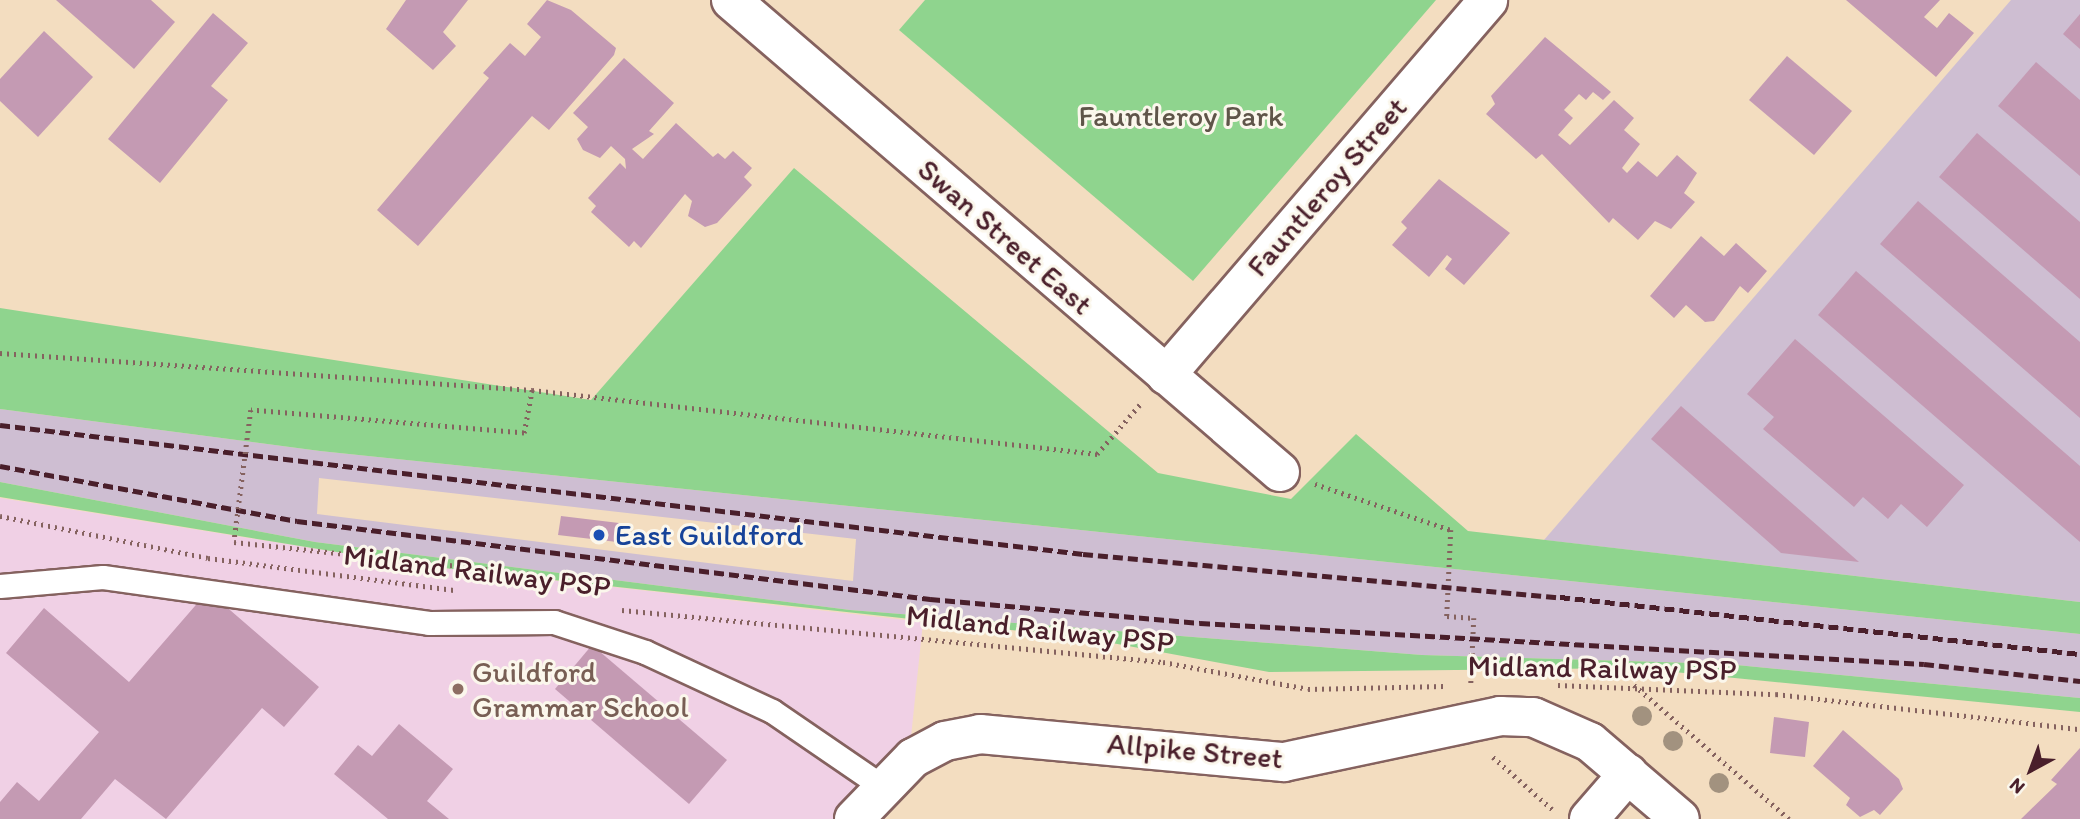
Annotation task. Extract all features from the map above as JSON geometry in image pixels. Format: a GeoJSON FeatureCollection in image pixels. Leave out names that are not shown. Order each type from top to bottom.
{"type":"FeatureCollection","features":[{"type":"Feature","properties":{"kind":"street","name":"Swan Street East"},"geometry":{"type":"LineString","coordinates":[[730,0],[1280,472]]}},
{"type":"Feature","properties":{"kind":"street","name":"Fauntleroy Street"},"geometry":{"type":"LineString","coordinates":[[1166,375],[1488,0]]}},
{"type":"Feature","properties":{"kind":"street","name":"Allpike Street"},"geometry":{"type":"LineString","coordinates":[[854,819],[883,787],[945,741],[980,734],[1284,762],[1477,696],[1551,723],[1590,742],[1680,819]]}},
{"type":"Feature","properties":{"kind":"street"},"geometry":{"type":"LineString","coordinates":[[1589,819],[1628,774]]}},
{"type":"Feature","properties":{"kind":"lane"},"geometry":{"type":"LineString","coordinates":[[0,586],[103,578],[429,623],[554,622],[645,652],[772,711],[883,787]]}},
{"type":"Feature","properties":{"kind":"path"},"geometry":{"type":"LineString","coordinates":[[0,353],[532,390],[1097,454],[1166,375]]}},
{"type":"Feature","properties":{"kind":"path"},"geometry":{"type":"LineString","coordinates":[[532,390],[524,433],[251,410],[234,542],[542,575],[540,601]]}},
{"type":"Feature","properties":{"kind":"path"},"geometry":{"type":"LineString","coordinates":[[1280,472],[1451,530],[1447,616],[1474,618],[1481,745],[1564,819]]}},
{"type":"Feature","properties":{"kind":"path","name":"Midland Railway PSP"},"geometry":{"type":"LineString","coordinates":[[0,516],[208,558],[471,592]]}},
{"type":"Feature","properties":{"kind":"path","name":"Midland Railway PSP"},"geometry":{"type":"LineString","coordinates":[[606,608],[1163,662],[1308,689],[1477,696]]}},
{"type":"Feature","properties":{"kind":"path"},"geometry":{"type":"LineString","coordinates":[[1633,684],[1789,819]]}},
{"type":"Feature","properties":{"kind":"path","name":"Midland Railway PSP"},"geometry":{"type":"LineString","coordinates":[[1552,685],[1633,684],[2080,729]]}},
{"type":"Feature","properties":{"kind":"shaded area"},"geometry":{"type":"Polygon","coordinates":[[[2011,0],[2080,0],[2080,602],[1544,540],[2011,0]]]}},
{"type":"Feature","properties":{"kind":"shaded area"},"geometry":{"type":"Polygon","coordinates":[[[0,409],[320,451],[2080,634],[2080,698],[1726,664],[1422,655],[850,610],[315,542],[0,482],[0,409]],[[319,478],[317,514],[853,581],[856,539],[319,478]]]}},
{"type":"Feature","properties":{"kind":"shaded area","name":"Guildford Grammar School"},"geometry":{"type":"Polygon","coordinates":[[[0,498],[417,565],[923,622],[909,756],[855,819],[0,819],[0,498]]]}},
{"type":"Feature","properties":{"kind":"green space","name":"Fauntleroy Park"},"geometry":{"type":"Polygon","coordinates":[[[925,0],[1436,0],[1193,281],[899,30],[925,0]]]}},
{"type":"Feature","properties":{"kind":"green space"},"geometry":{"type":"Polygon","coordinates":[[[794,168],[1158,473],[1291,499],[1356,434],[1468,531],[2080,602],[2080,634],[320,451],[0,409],[0,308],[591,400],[794,168]]]}},
{"type":"Feature","properties":{"kind":"green space"},"geometry":{"type":"Polygon","coordinates":[[[0,482],[315,542],[850,610],[1422,655],[1726,664],[2080,698],[2080,712],[1634,668],[1269,672],[1085,638],[417,565],[0,497],[0,482]]]}},
{"type":"Feature","properties":{"kind":"building"},"geometry":{"type":"Polygon","coordinates":[[[56,0],[151,0],[175,22],[134,69],[56,0]]]}},
{"type":"Feature","properties":{"kind":"building"},"geometry":{"type":"Polygon","coordinates":[[[406,0],[468,0],[443,32],[456,46],[433,70],[386,29],[406,0]]]}},
{"type":"Feature","properties":{"kind":"building"},"geometry":{"type":"Polygon","coordinates":[[[547,0],[571,10],[616,48],[614,55],[549,130],[532,116],[418,246],[377,210],[489,78],[483,73],[510,43],[525,56],[541,37],[527,24],[547,0]]]}},
{"type":"Feature","properties":{"kind":"building"},"geometry":{"type":"Polygon","coordinates":[[[1846,0],[1940,0],[1924,17],[1937,28],[1949,13],[1974,33],[1936,77],[1846,0]]]}},
{"type":"Feature","properties":{"kind":"building"},"geometry":{"type":"Polygon","coordinates":[[[213,13],[248,43],[211,86],[228,100],[160,183],[108,139],[213,13]]]}},
{"type":"Feature","properties":{"kind":"building"},"geometry":{"type":"Polygon","coordinates":[[[2080,14],[2080,49],[2063,34],[2080,14]]]}},
{"type":"Feature","properties":{"kind":"building"},"geometry":{"type":"Polygon","coordinates":[[[44,31],[93,77],[38,137],[0,101],[0,79],[44,31]]]}},
{"type":"Feature","properties":{"kind":"building"},"geometry":{"type":"Polygon","coordinates":[[[1545,37],[1611,92],[1603,100],[1593,92],[1586,100],[1579,94],[1564,110],[1573,118],[1558,135],[1570,145],[1614,100],[1634,118],[1624,130],[1640,144],[1622,168],[1627,173],[1638,161],[1657,177],[1677,155],[1697,173],[1684,193],[1695,202],[1671,229],[1655,221],[1638,240],[1613,218],[1609,223],[1542,154],[1536,159],[1486,114],[1495,104],[1491,96],[1545,37]]]}},
{"type":"Feature","properties":{"kind":"building"},"geometry":{"type":"Polygon","coordinates":[[[1787,56],[1852,111],[1814,155],[1749,100],[1787,56]]]}},
{"type":"Feature","properties":{"kind":"building"},"geometry":{"type":"Polygon","coordinates":[[[624,58],[674,103],[649,131],[654,134],[632,149],[643,159],[676,123],[713,157],[718,153],[725,159],[733,151],[752,168],[744,177],[752,185],[717,223],[705,227],[688,216],[692,201],[685,194],[641,248],[634,241],[629,247],[591,212],[596,206],[588,198],[620,163],[626,169],[625,159],[611,146],[600,158],[583,150],[577,139],[588,127],[573,113],[624,58]]]}},
{"type":"Feature","properties":{"kind":"building"},"geometry":{"type":"Polygon","coordinates":[[[2036,62],[2080,100],[2080,176],[1998,106],[2036,62]]]}},
{"type":"Feature","properties":{"kind":"building"},"geometry":{"type":"Polygon","coordinates":[[[1977,133],[2080,222],[2080,299],[1939,177],[1977,133]]]}},
{"type":"Feature","properties":{"kind":"building"},"geometry":{"type":"Polygon","coordinates":[[[1439,179],[1510,233],[1464,285],[1445,269],[1452,259],[1447,255],[1429,277],[1392,245],[1407,228],[1401,222],[1439,179]]]}},
{"type":"Feature","properties":{"kind":"building"},"geometry":{"type":"Polygon","coordinates":[[[1918,201],[2080,342],[2080,418],[1880,244],[1918,201]]]}},
{"type":"Feature","properties":{"kind":"building"},"geometry":{"type":"Polygon","coordinates":[[[1701,236],[1724,256],[1736,243],[1767,271],[1748,293],[1740,286],[1714,321],[1705,322],[1686,305],[1674,318],[1650,296],[1701,236]]]}},
{"type":"Feature","properties":{"kind":"building"},"geometry":{"type":"Polygon","coordinates":[[[1856,271],[2080,466],[2080,542],[1818,315],[1856,271]]]}},
{"type":"Feature","properties":{"kind":"building"},"geometry":{"type":"Polygon","coordinates":[[[1795,339],[1964,485],[1927,527],[1901,504],[1888,519],[1863,497],[1854,507],[1763,429],[1774,417],[1747,394],[1795,339]]]}},
{"type":"Feature","properties":{"kind":"building"},"geometry":{"type":"Polygon","coordinates":[[[1681,406],[1859,562],[1781,553],[1651,439],[1681,406]]]}},
{"type":"Feature","properties":{"kind":"building"},"geometry":{"type":"Polygon","coordinates":[[[561,516],[619,523],[617,542],[558,535],[561,516]]]}},
{"type":"Feature","properties":{"kind":"building"},"geometry":{"type":"Polygon","coordinates":[[[208,591],[319,687],[284,727],[262,708],[166,819],[115,779],[81,819],[0,819],[0,802],[17,782],[39,801],[99,732],[6,653],[44,608],[129,682],[208,591]]]}},
{"type":"Feature","properties":{"kind":"building"},"geometry":{"type":"Polygon","coordinates":[[[592,645],[727,760],[689,804],[555,689],[592,645]]]}},
{"type":"Feature","properties":{"kind":"building"},"geometry":{"type":"Polygon","coordinates":[[[1774,717],[1809,722],[1805,757],[1770,753],[1774,717]]]}},
{"type":"Feature","properties":{"kind":"building"},"geometry":{"type":"Polygon","coordinates":[[[399,724],[453,769],[427,801],[449,819],[388,819],[334,774],[358,745],[372,756],[399,724]]]}},
{"type":"Feature","properties":{"kind":"building"},"geometry":{"type":"Polygon","coordinates":[[[1843,730],[1899,779],[1903,789],[1880,815],[1874,810],[1860,817],[1846,805],[1850,798],[1813,766],[1843,730]]]}},
{"type":"Feature","properties":{"kind":"building"},"geometry":{"type":"Polygon","coordinates":[[[2080,748],[2080,819],[2021,819],[2057,784],[2051,780],[2080,748]]]}},
{"type":"Feature","properties":{"kind":"railway"},"geometry":{"type":"LineString","coordinates":[[0,425],[1083,554],[1560,597],[2080,654]]}},
{"type":"Feature","properties":{"kind":"railway"},"geometry":{"type":"LineString","coordinates":[[0,466],[297,521],[930,599],[1200,623],[1924,664],[2080,681]]}},
{"type":"Feature","properties":{"kind":"place","name":"East Guildford"},"geometry":{"type":"Point","coordinates":[599,535]}},
{"type":"Feature","properties":{"kind":"place","name":"Guildford Grammar School"},"geometry":{"type":"Point","coordinates":[458,689]}}]}
